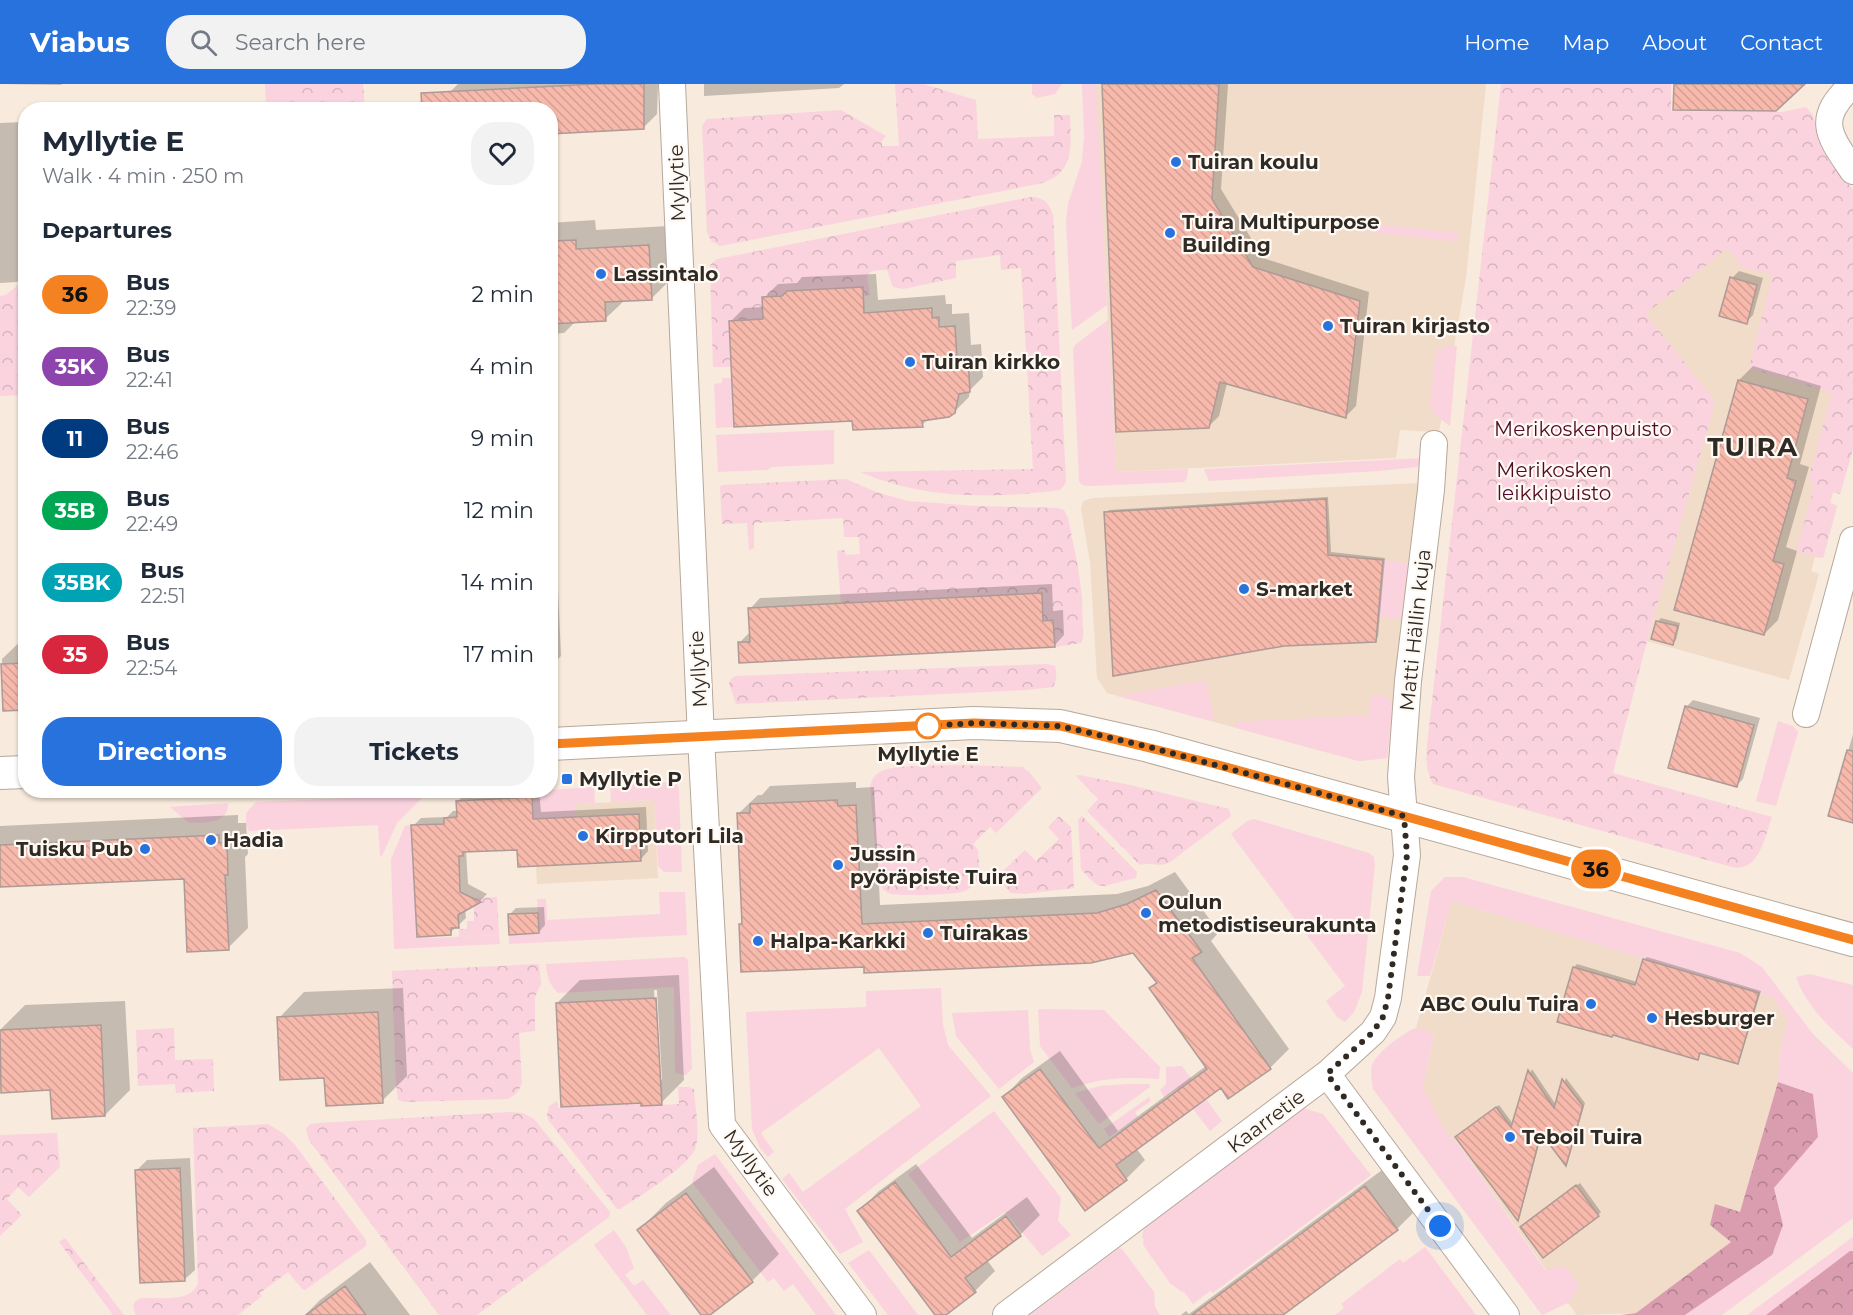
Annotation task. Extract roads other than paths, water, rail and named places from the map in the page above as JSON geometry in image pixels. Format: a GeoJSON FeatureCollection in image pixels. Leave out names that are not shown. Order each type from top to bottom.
{"type":"FeatureCollection","features":[{"type":"Feature","properties":{"kind":"street","name":"Myllytie"},"geometry":{"type":"LineString","coordinates":[[672,84],[701,738],[722,1125],[863,1315]]}},
{"type":"Feature","properties":{"kind":"street"},"geometry":{"type":"LineString","coordinates":[[1853,84],[1831,109],[1828,118],[1830,132],[1836,146],[1853,171]]}},
{"type":"Feature","properties":{"kind":"street","name":"Matti Hällin kuja"},"geometry":{"type":"LineString","coordinates":[[1404,816],[1401,777],[1408,681],[1431,490],[1434,444]]}},
{"type":"Feature","properties":{"kind":"street"},"geometry":{"type":"LineString","coordinates":[[1806,714],[1853,540]]}},
{"type":"Feature","properties":{"kind":"street"},"geometry":{"type":"LineString","coordinates":[[558,744],[974,723],[1060,726],[1149,747],[1853,940]]}},
{"type":"Feature","properties":{"kind":"street"},"geometry":{"type":"LineString","coordinates":[[0,773],[18,772]]}},
{"type":"Feature","properties":{"kind":"street","name":"Kaarretie"},"geometry":{"type":"LineString","coordinates":[[1006,1315],[1327,1074],[1373,1032],[1383,1017],[1388,998],[1407,855],[1404,816]]}},
{"type":"Feature","properties":{"kind":"street"},"geometry":{"type":"LineString","coordinates":[[1327,1074],[1506,1315]]}},
{"type":"Feature","properties":{"kind":"place","name":"Tuiran koulu"},"geometry":{"type":"Point","coordinates":[1176,162]}},
{"type":"Feature","properties":{"kind":"place","name":"Tuira Multipurpose Building"},"geometry":{"type":"Point","coordinates":[1170,233]}},
{"type":"Feature","properties":{"kind":"place","name":"Lassintalo"},"geometry":{"type":"Point","coordinates":[601,274]}},
{"type":"Feature","properties":{"kind":"place","name":"Tuiran kirjasto"},"geometry":{"type":"Point","coordinates":[1328,326]}},
{"type":"Feature","properties":{"kind":"place","name":"Tuiran kirkko"},"geometry":{"type":"Point","coordinates":[910,362]}},
{"type":"Feature","properties":{"kind":"place","name":"S-market"},"geometry":{"type":"Point","coordinates":[1244,589]}},
{"type":"Feature","properties":{"kind":"place","name":"Myllytie E"},"geometry":{"type":"Point","coordinates":[928,726]}},
{"type":"Feature","properties":{"kind":"place","name":"Myllytie P"},"geometry":{"type":"Point","coordinates":[567,779]}},
{"type":"Feature","properties":{"kind":"place","name":"Kirpputori Lila"},"geometry":{"type":"Point","coordinates":[583,836]}},
{"type":"Feature","properties":{"kind":"place","name":"Hadia"},"geometry":{"type":"Point","coordinates":[211,840]}},
{"type":"Feature","properties":{"kind":"place","name":"Tuisku Pub"},"geometry":{"type":"Point","coordinates":[145,849]}},
{"type":"Feature","properties":{"kind":"place","name":"Jussin pyöräpiste Tuira"},"geometry":{"type":"Point","coordinates":[838,865]}},
{"type":"Feature","properties":{"kind":"place","name":"Oulun metodistiseurakunta"},"geometry":{"type":"Point","coordinates":[1146,913]}},
{"type":"Feature","properties":{"kind":"place","name":"Tuirakas"},"geometry":{"type":"Point","coordinates":[928,933]}},
{"type":"Feature","properties":{"kind":"place","name":"Halpa-Karkki"},"geometry":{"type":"Point","coordinates":[758,941]}},
{"type":"Feature","properties":{"kind":"place","name":"ABC Oulu Tuira"},"geometry":{"type":"Point","coordinates":[1591,1004]}},
{"type":"Feature","properties":{"kind":"place","name":"Hesburger"},"geometry":{"type":"Point","coordinates":[1652,1018]}},
{"type":"Feature","properties":{"kind":"place","name":"Teboil Tuira"},"geometry":{"type":"Point","coordinates":[1510,1137]}},
{"type":"Feature","properties":{"kind":"district","name":"TUIRA"},"geometry":{"type":"Point","coordinates":[1753,447]}},
{"type":"Feature","properties":{"kind":"park label","name":"Merikoskenpuisto"},"geometry":{"type":"Point","coordinates":[1583,429]}},
{"type":"Feature","properties":{"kind":"park label","name":"Merikosken leikkipuisto"},"geometry":{"type":"Point","coordinates":[1554,482]}}]}
